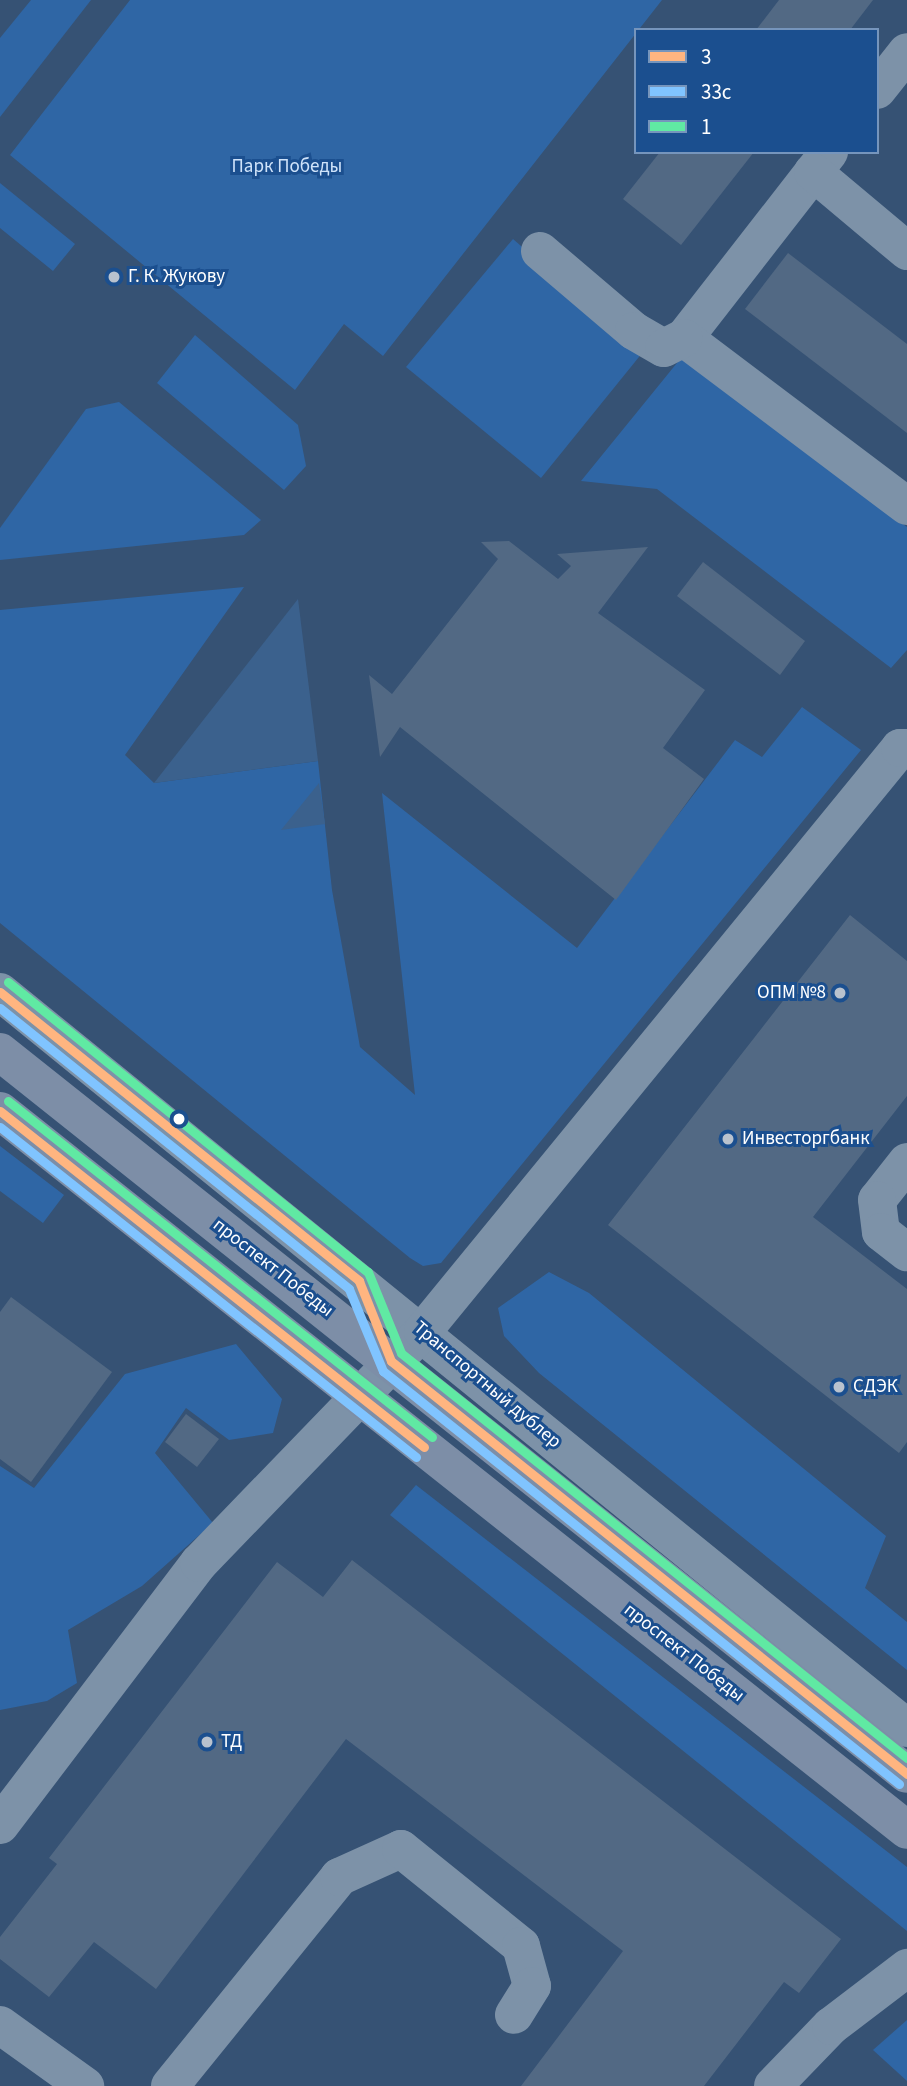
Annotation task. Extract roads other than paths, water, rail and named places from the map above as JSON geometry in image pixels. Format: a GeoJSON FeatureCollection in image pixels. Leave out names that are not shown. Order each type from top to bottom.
{"type":"FeatureCollection","features":[{"type":"Feature","properties":{"kind":"main road","name":"проспект Победы"},"geometry":{"type":"LineString","coordinates":[[0,1052],[907,1774]]}},
{"type":"Feature","properties":{"kind":"main road","name":"проспект Победы"},"geometry":{"type":"LineString","coordinates":[[0,1111],[907,1830]]}},
{"type":"Feature","properties":{"kind":"lane"},"geometry":{"type":"LineString","coordinates":[[879,87],[907,52]]}},
{"type":"Feature","properties":{"kind":"lane"},"geometry":{"type":"LineString","coordinates":[[540,251],[634,331],[664,348],[684,338],[821,162],[907,251]]}},
{"type":"Feature","properties":{"kind":"lane"},"geometry":{"type":"LineString","coordinates":[[684,338],[907,506]]}},
{"type":"Feature","properties":{"kind":"lane"},"geometry":{"type":"LineString","coordinates":[[0,1825],[199,1563],[358,1394],[423,1331],[900,748],[907,748]]}},
{"type":"Feature","properties":{"kind":"lane","name":"Транспортный дублер"},"geometry":{"type":"LineString","coordinates":[[0,992],[423,1331],[907,1728]]}},
{"type":"Feature","properties":{"kind":"lane"},"geometry":{"type":"LineString","coordinates":[[907,1162],[877,1200],[881,1232],[907,1252]]}},
{"type":"Feature","properties":{"kind":"lane"},"geometry":{"type":"LineString","coordinates":[[359,1280],[391,1361]]}},
{"type":"Feature","properties":{"kind":"lane"},"geometry":{"type":"LineString","coordinates":[[170,2086],[339,1877],[401,1849],[522,1946],[532,1986],[514,2014]]}},
{"type":"Feature","properties":{"kind":"lane"},"geometry":{"type":"LineString","coordinates":[[773,2086],[831,2026],[907,1968]]}},
{"type":"Feature","properties":{"kind":"lane"},"geometry":{"type":"LineString","coordinates":[[0,2025],[85,2086]]}},
{"type":"Feature","properties":{"kind":"place","name":"Г. К. Жукову"},"geometry":{"type":"Point","coordinates":[114,277]}},
{"type":"Feature","properties":{"kind":"place","name":"ОПМ №8"},"geometry":{"type":"Point","coordinates":[840,993]}},
{"type":"Feature","properties":{"kind":"place","name":"Инвесторгбанк"},"geometry":{"type":"Point","coordinates":[728,1139]}},
{"type":"Feature","properties":{"kind":"place","name":"СДЭК"},"geometry":{"type":"Point","coordinates":[839,1387]}},
{"type":"Feature","properties":{"kind":"place","name":"ТД"},"geometry":{"type":"Point","coordinates":[207,1742]}},
{"type":"Feature","properties":{"kind":"park label","name":"Парк Победы"},"geometry":{"type":"Point","coordinates":[287,167]}}]}
